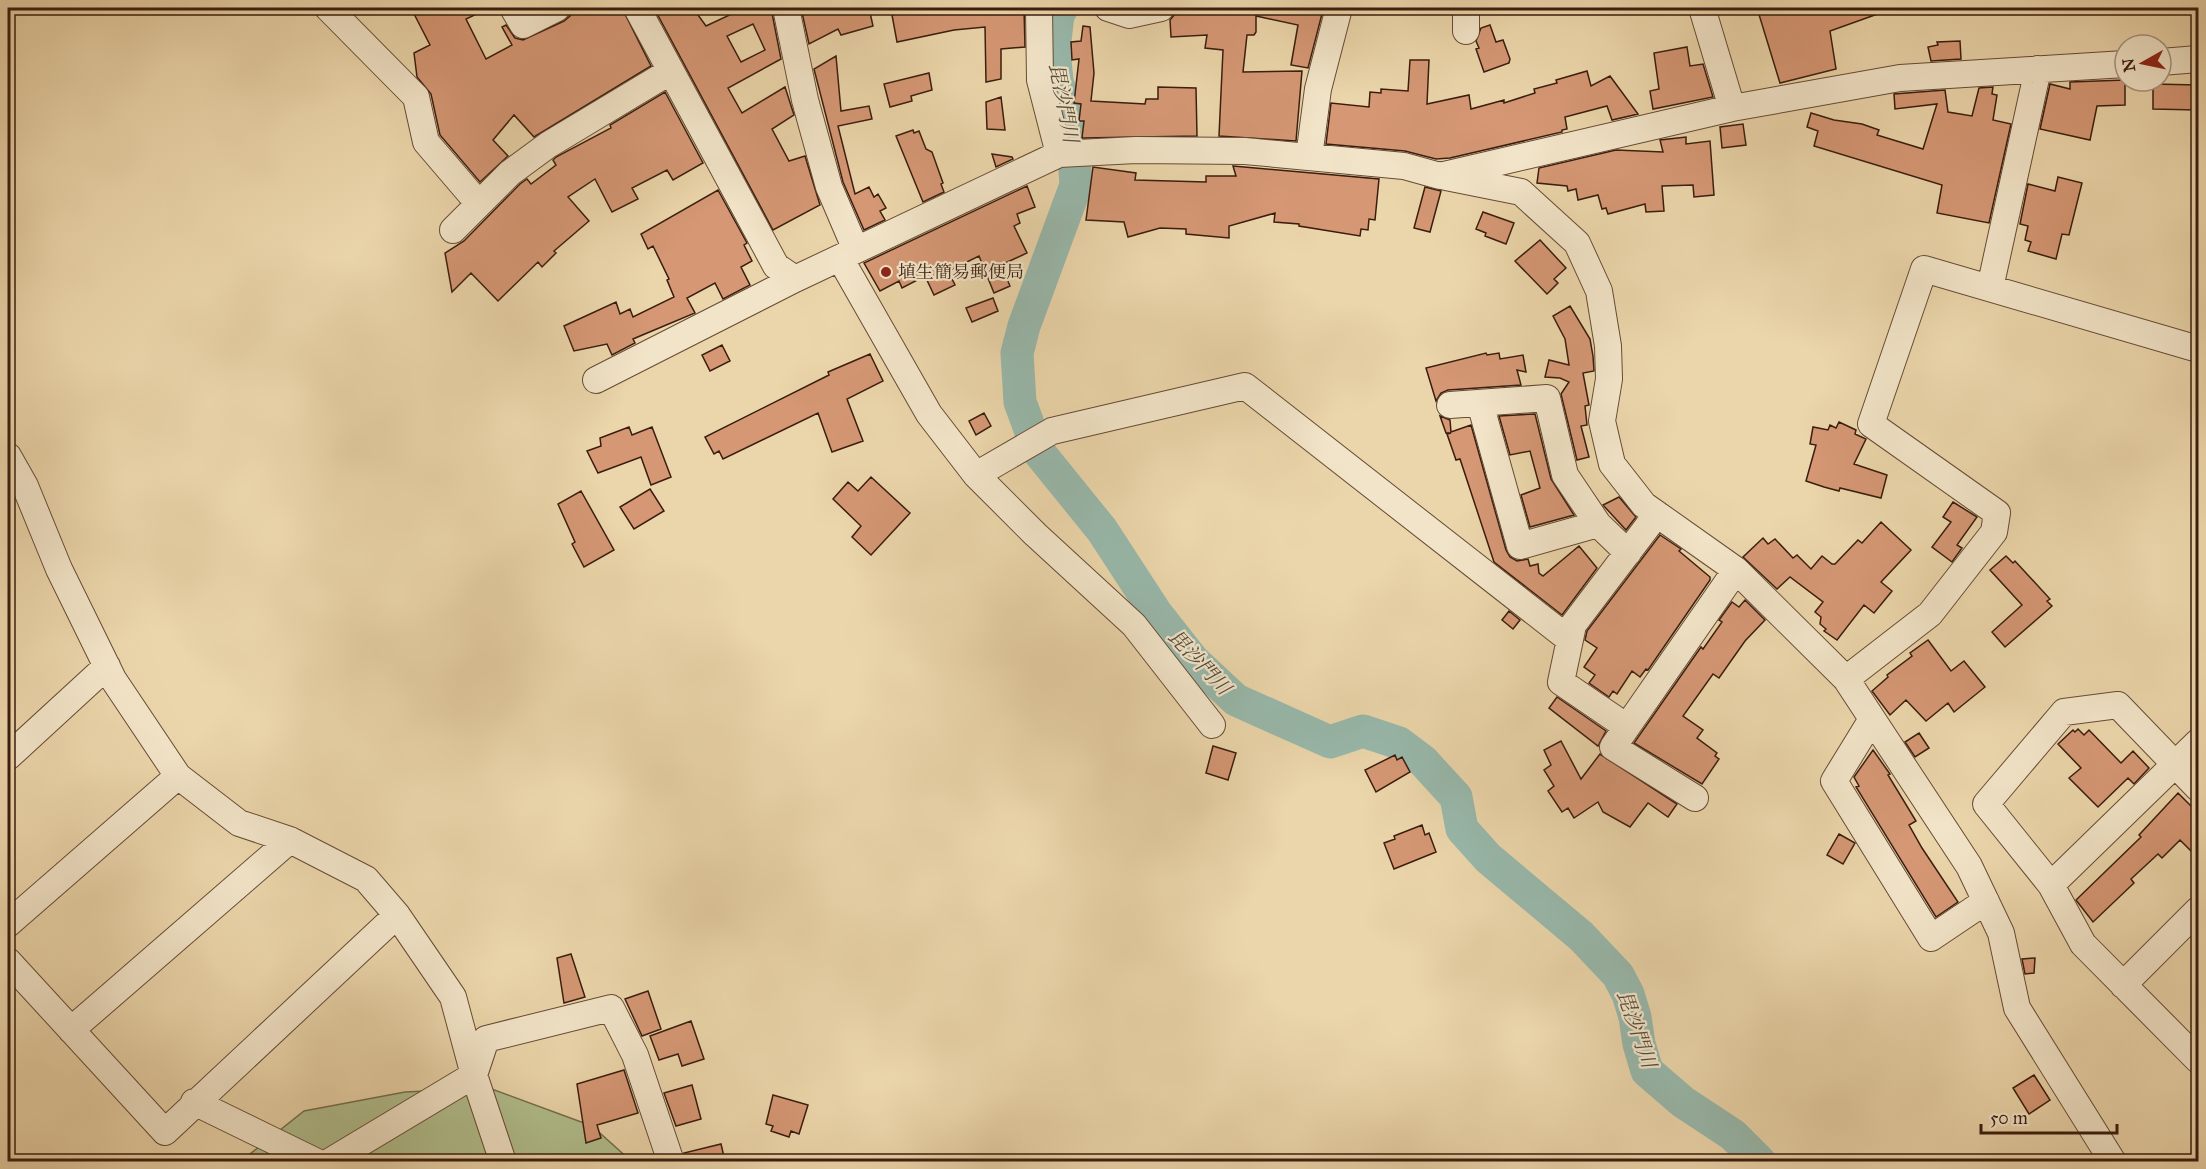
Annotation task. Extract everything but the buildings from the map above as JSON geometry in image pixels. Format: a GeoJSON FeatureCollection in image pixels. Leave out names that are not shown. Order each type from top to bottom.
{"type":"FeatureCollection","features":[{"type":"Feature","properties":{"kind":"street"},"geometry":{"type":"LineString","coordinates":[[328,8],[416,97],[426,142],[479,204]]}},
{"type":"Feature","properties":{"kind":"street"},"geometry":{"type":"LineString","coordinates":[[513,8],[523,25],[557,8]]}},
{"type":"Feature","properties":{"kind":"street"},"geometry":{"type":"LineString","coordinates":[[637,8],[776,266],[795,279]]}},
{"type":"Feature","properties":{"kind":"street"},"geometry":{"type":"LineString","coordinates":[[786,8],[805,100],[848,254],[929,414],[976,475],[1035,534],[1134,625],[1212,724]]}},
{"type":"Feature","properties":{"kind":"street"},"geometry":{"type":"LineString","coordinates":[[1039,8],[1040,80],[1059,154]]}},
{"type":"Feature","properties":{"kind":"street"},"geometry":{"type":"LineString","coordinates":[[1108,8],[1129,15],[1161,8]]}},
{"type":"Feature","properties":{"kind":"street"},"geometry":{"type":"LineString","coordinates":[[1308,157],[1318,89],[1339,8]]}},
{"type":"Feature","properties":{"kind":"street"},"geometry":{"type":"LineString","coordinates":[[1702,8],[1732,108]]}},
{"type":"Feature","properties":{"kind":"street"},"geometry":{"type":"LineString","coordinates":[[2173,61],[2199,59]]}},
{"type":"Feature","properties":{"kind":"street"},"geometry":{"type":"LineString","coordinates":[[1440,176],[1732,108],[1900,78],[2113,65]]}},
{"type":"Feature","properties":{"kind":"street"},"geometry":{"type":"LineString","coordinates":[[1990,288],[2038,69]]}},
{"type":"Feature","properties":{"kind":"street"},"geometry":{"type":"LineString","coordinates":[[453,230],[510,173],[548,145],[671,71]]}},
{"type":"Feature","properties":{"kind":"street"},"geometry":{"type":"LineString","coordinates":[[596,380],[795,279],[1059,154],[1136,150],[1245,151],[1404,166],[1440,176],[1521,192],[1577,243],[1599,291],[1608,346],[1609,379],[1602,421],[1612,464],[1644,505],[1736,570],[1846,679],[1969,866],[2001,933],[2017,1008],[2113,1161]]}},
{"type":"Feature","properties":{"kind":"street"},"geometry":{"type":"LineString","coordinates":[[1846,679],[1930,614],[1994,532],[1997,513],[1871,424],[1924,269],[2199,349]]}},
{"type":"Feature","properties":{"kind":"street"},"geometry":{"type":"LineString","coordinates":[[976,475],[1052,431],[1245,386],[1570,639]]}},
{"type":"Feature","properties":{"kind":"street"},"geometry":{"type":"LineString","coordinates":[[1450,405],[1547,398],[1565,475],[1598,524],[1628,553]]}},
{"type":"Feature","properties":{"kind":"street"},"geometry":{"type":"LineString","coordinates":[[1480,403],[1520,546],[1598,524]]}},
{"type":"Feature","properties":{"kind":"street"},"geometry":{"type":"LineString","coordinates":[[8,456],[25,486],[59,569],[107,666],[178,776],[239,823],[290,840],[366,879],[397,915],[453,996],[474,1075],[503,1161]]}},
{"type":"Feature","properties":{"kind":"street"},"geometry":{"type":"LineString","coordinates":[[1627,726],[1560,682],[1573,625],[1657,514]]}},
{"type":"Feature","properties":{"kind":"street"},"geometry":{"type":"LineString","coordinates":[[1695,798],[1613,747],[1736,570]]}},
{"type":"Feature","properties":{"kind":"street"},"geometry":{"type":"LineString","coordinates":[[8,757],[107,666]]}},
{"type":"Feature","properties":{"kind":"street"},"geometry":{"type":"LineString","coordinates":[[2199,788],[2118,705],[2064,712],[1986,804],[2051,885],[2083,945],[2199,1060]]}},
{"type":"Feature","properties":{"kind":"street"},"geometry":{"type":"LineString","coordinates":[[1872,719],[1834,781],[1931,938],[1986,901]]}},
{"type":"Feature","properties":{"kind":"street"},"geometry":{"type":"LineString","coordinates":[[2051,885],[2199,742]]}},
{"type":"Feature","properties":{"kind":"street"},"geometry":{"type":"LineString","coordinates":[[8,924],[178,776]]}},
{"type":"Feature","properties":{"kind":"street"},"geometry":{"type":"LineString","coordinates":[[71,1030],[290,840]]}},
{"type":"Feature","properties":{"kind":"street"},"geometry":{"type":"LineString","coordinates":[[2123,985],[2199,910]]}},
{"type":"Feature","properties":{"kind":"street"},"geometry":{"type":"LineString","coordinates":[[8,961],[165,1132],[194,1102],[397,915]]}},
{"type":"Feature","properties":{"kind":"street"},"geometry":{"type":"LineString","coordinates":[[330,1161],[474,1075],[486,1039],[610,1008],[635,1055],[671,1161]]}},
{"type":"Feature","properties":{"kind":"street"},"geometry":{"type":"LineString","coordinates":[[194,1102],[316,1161]]}},
{"type":"Feature","properties":{"kind":"green space"},"geometry":{"type":"Polygon","coordinates":[[[489,1088],[592,1126],[631,1161],[240,1162],[304,1111],[405,1092],[489,1088]]]}},
{"type":"Feature","properties":{"kind":"waterway","name":"毘沙門川"},"geometry":{"type":"LineString","coordinates":[[1062,8],[1058,15],[1054,49],[1057,81],[1072,129],[1076,185],[1024,326],[1017,353],[1020,402],[1038,451],[1102,530],[1156,613],[1193,660],[1236,700],[1330,742],[1363,731],[1399,743],[1423,761],[1456,797],[1462,829],[1488,858],[1581,936],[1618,975],[1628,994],[1635,1017],[1639,1044],[1647,1071],[1683,1102],[1733,1135],[1760,1162]]}},
{"type":"Feature","properties":{"kind":"place","name":"埴生簡易郵便局"},"geometry":{"type":"Point","coordinates":[886,272]}}]}
